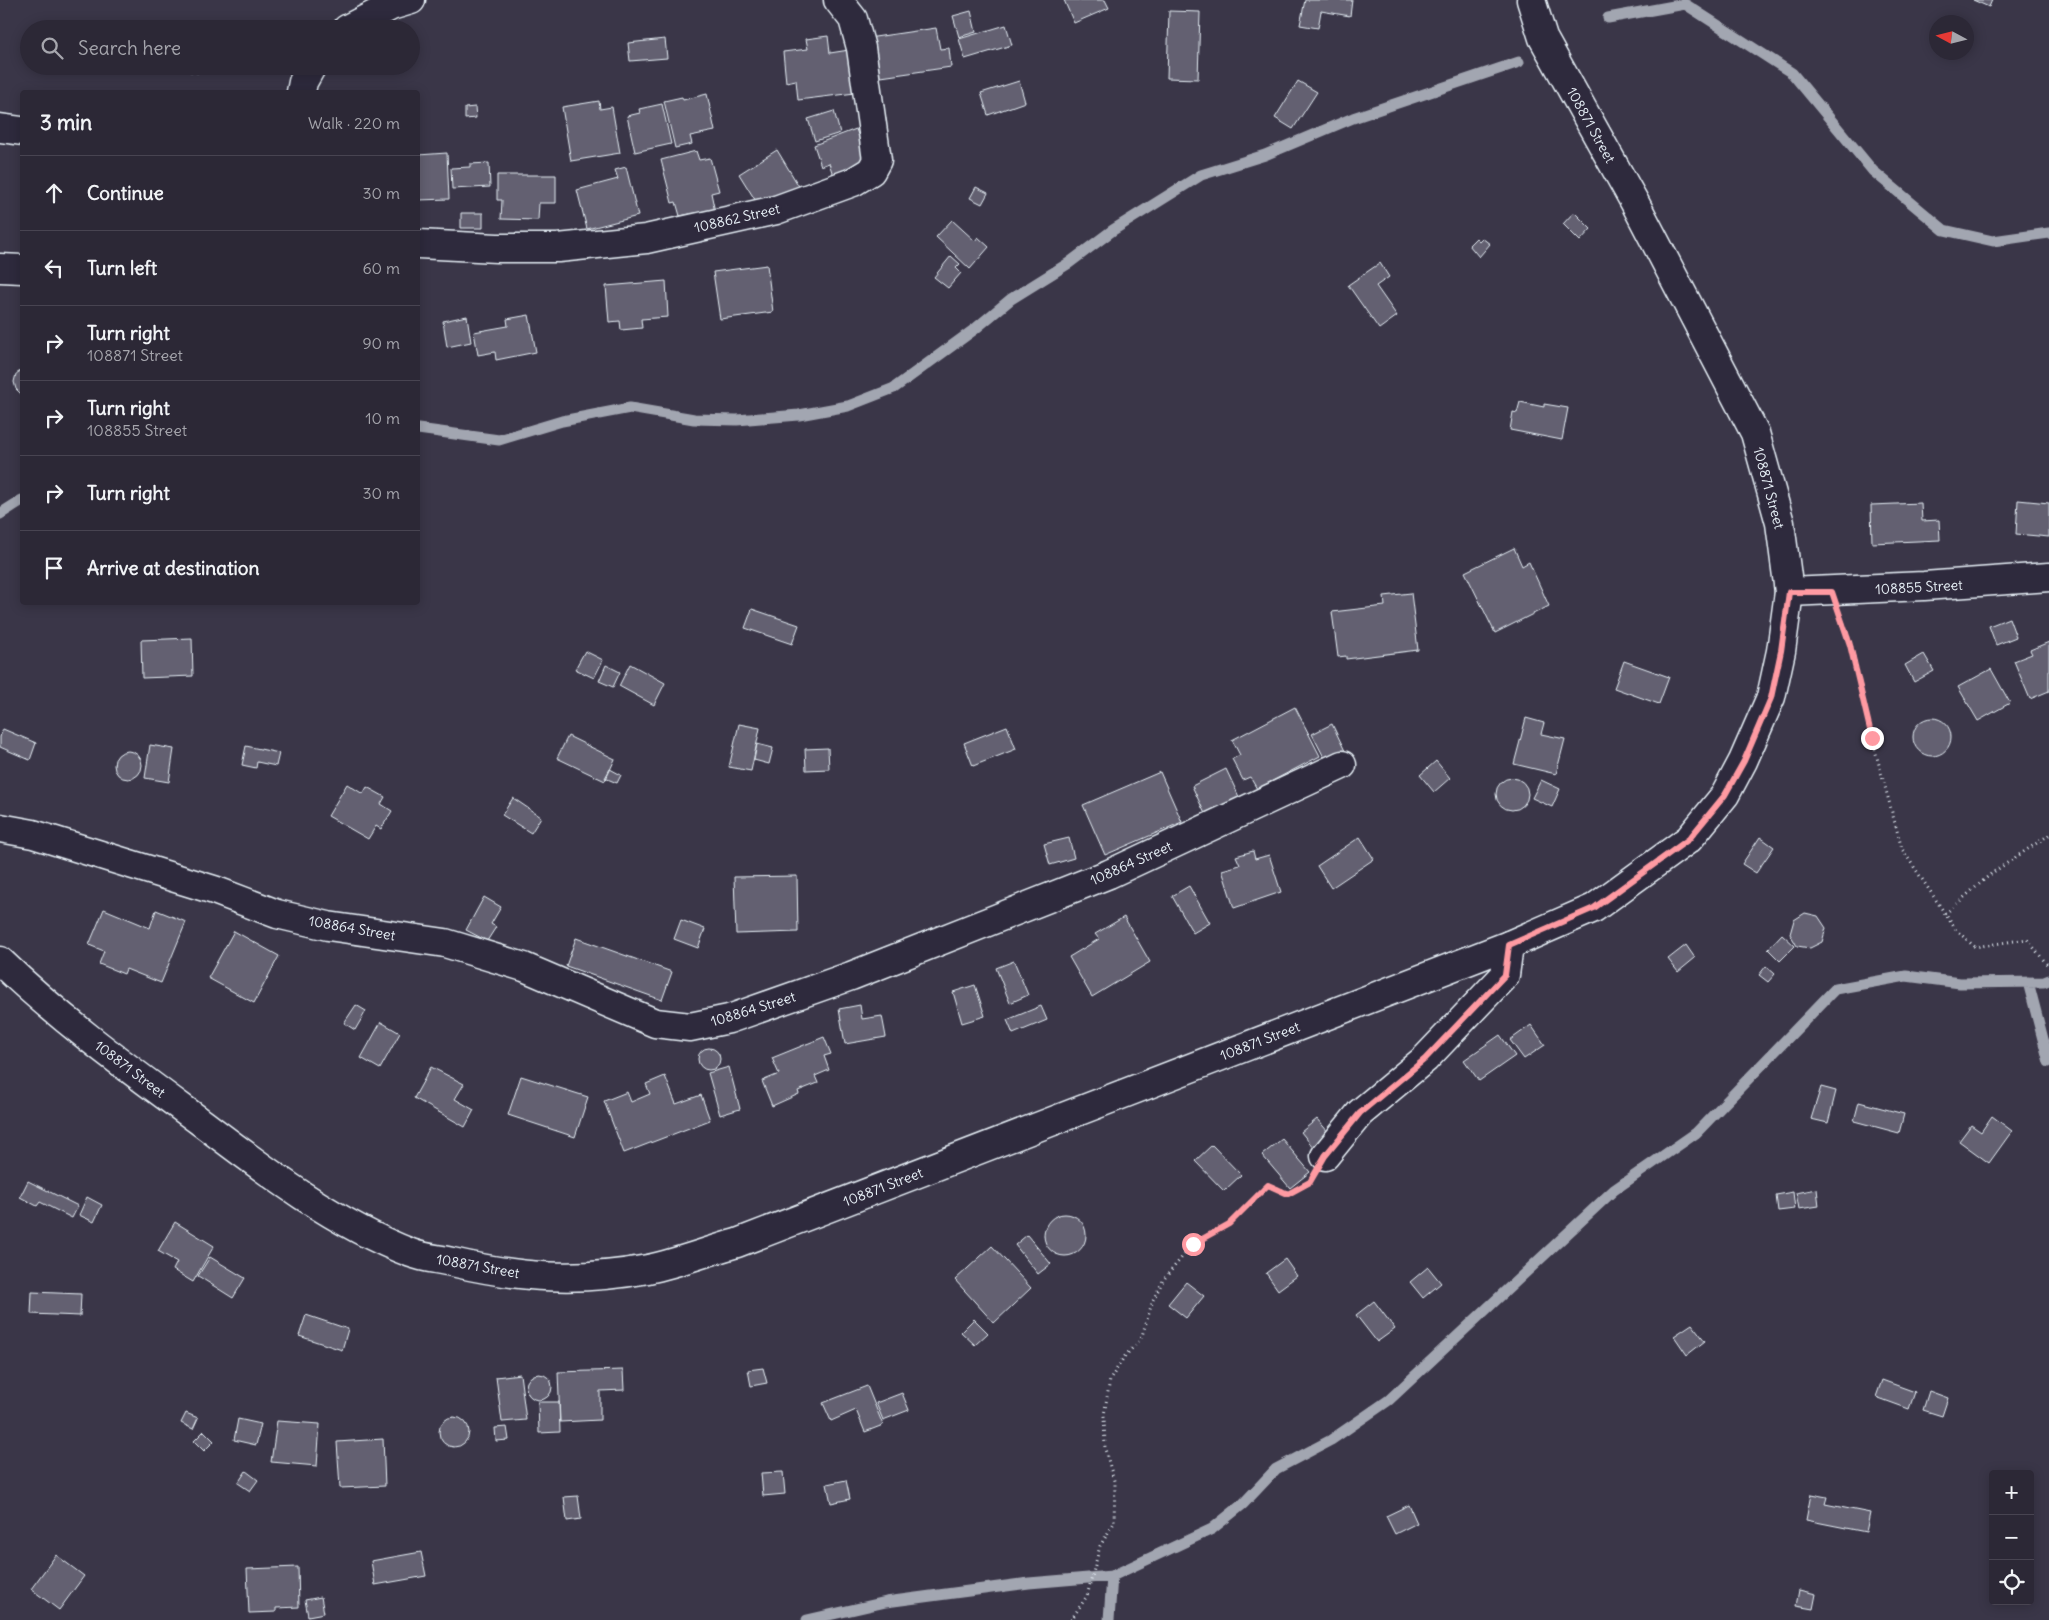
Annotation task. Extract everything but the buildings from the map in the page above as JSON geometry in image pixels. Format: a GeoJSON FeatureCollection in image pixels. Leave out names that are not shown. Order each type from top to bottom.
{"type":"FeatureCollection","features":[{"type":"Feature","properties":{"kind":"street"},"geometry":{"type":"LineString","coordinates":[[364,20],[391,6],[410,0]]}},
{"type":"Feature","properties":{"kind":"street","name":"108862 Street"},"geometry":{"type":"LineString","coordinates":[[420,244],[497,248],[558,248],[646,238],[776,210],[853,182],[871,171],[877,160],[861,48],[853,19],[838,0]]}},
{"type":"Feature","properties":{"kind":"street","name":"108871 Street"},"geometry":{"type":"LineString","coordinates":[[0,961],[35,995],[98,1046],[215,1133],[304,1195],[356,1227],[412,1253],[492,1272],[556,1278],[591,1276],[650,1268],[737,1243],[1509,945],[1594,908],[1689,839],[1725,795],[1744,761],[1771,698],[1781,651],[1789,592],[1780,523],[1754,434],[1634,204],[1543,38],[1531,0]]}},
{"type":"Feature","properties":{"kind":"street"},"geometry":{"type":"LineString","coordinates":[[301,90],[307,75]]}},
{"type":"Feature","properties":{"kind":"street"},"geometry":{"type":"LineString","coordinates":[[0,128],[20,130]]}},
{"type":"Feature","properties":{"kind":"street"},"geometry":{"type":"LineString","coordinates":[[0,268],[20,269]]}},
{"type":"Feature","properties":{"kind":"street","name":"108855 Street"},"geometry":{"type":"LineString","coordinates":[[1789,592],[1832,592],[1969,584],[2049,576]]}},
{"type":"Feature","properties":{"kind":"street","name":"108864 Street"},"geometry":{"type":"LineString","coordinates":[[0,828],[33,834],[214,890],[277,914],[328,926],[445,943],[524,967],[655,1023],[690,1027],[729,1019],[851,976],[1109,874],[1342,765]]}},
{"type":"Feature","properties":{"kind":"street"},"geometry":{"type":"LineString","coordinates":[[1325,1156],[1360,1113],[1425,1059],[1505,975],[1509,945]]}},
{"type":"Feature","properties":{"kind":"path"},"geometry":{"type":"LineString","coordinates":[[1832,592],[1850,645],[1872,738],[1902,849],[1956,930],[1975,947],[2027,939],[2049,967]]}},
{"type":"Feature","properties":{"kind":"path"},"geometry":{"type":"LineString","coordinates":[[1946,914],[1992,873],[2049,835]]}},
{"type":"Feature","properties":{"kind":"path"},"geometry":{"type":"LineString","coordinates":[[1071,1620],[1087,1596],[1100,1546],[1114,1524],[1115,1484],[1105,1449],[1104,1415],[1110,1380],[1124,1357],[1141,1339],[1153,1300],[1164,1278],[1193,1244],[1229,1224],[1268,1185],[1288,1194],[1310,1182],[1325,1156]]}},
{"type":"Feature","properties":{"kind":"waterway"},"geometry":{"type":"LineString","coordinates":[[1608,18],[1685,4],[1792,73],[1873,171],[1944,230],[1993,241],[2049,233]]}},
{"type":"Feature","properties":{"kind":"waterway"},"geometry":{"type":"LineString","coordinates":[[420,429],[499,440],[562,421],[630,408],[694,419],[737,420],[799,415],[848,406],[894,388],[975,329],[1011,299],[1069,263],[1113,230],[1201,175],[1265,155],[1353,118],[1519,62]]}},
{"type":"Feature","properties":{"kind":"waterway"},"geometry":{"type":"LineString","coordinates":[[0,514],[20,501]]}},
{"type":"Feature","properties":{"kind":"waterway"},"geometry":{"type":"LineString","coordinates":[[807,1620],[886,1602],[1029,1583],[1112,1576],[1212,1529],[1243,1504],[1276,1469],[1331,1440],[1389,1400],[1614,1190],[1696,1133],[1835,989],[1906,976],[1960,983],[2044,982],[2049,980]]}},
{"type":"Feature","properties":{"kind":"waterway"},"geometry":{"type":"LineString","coordinates":[[2028,982],[2049,1062]]}},
{"type":"Feature","properties":{"kind":"waterway"},"geometry":{"type":"LineString","coordinates":[[1109,1620],[1112,1576]]}},
{"type":"Feature","properties":{"kind":"route"},"geometry":{"type":"LineString","coordinates":[[1193,1244],[1229,1224],[1268,1185],[1288,1194],[1310,1182],[1325,1156],[1360,1113],[1425,1059],[1505,975],[1509,945],[1594,908],[1689,839],[1725,795],[1744,761],[1771,698],[1781,651],[1789,592],[1832,592],[1850,645],[1872,738]]}}]}
